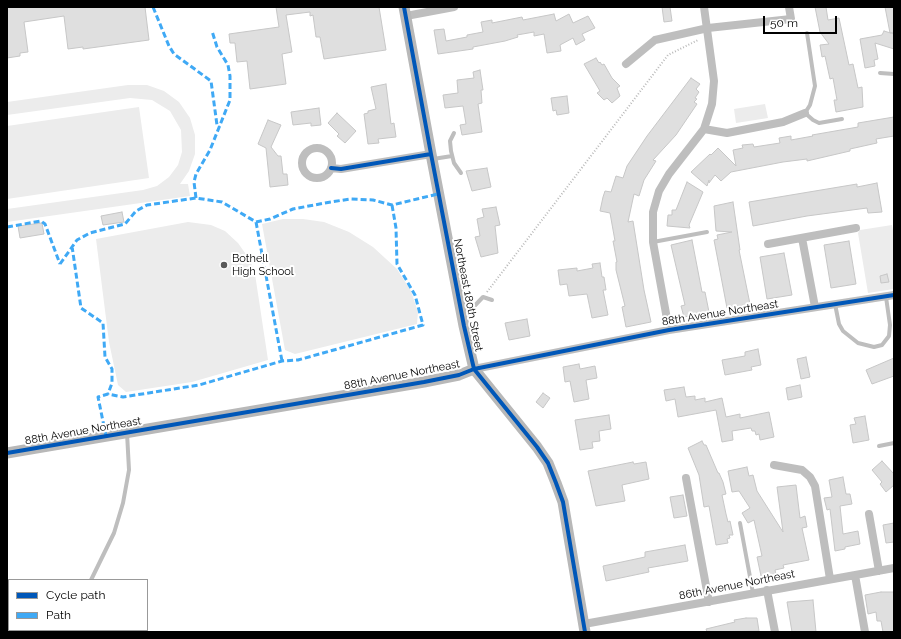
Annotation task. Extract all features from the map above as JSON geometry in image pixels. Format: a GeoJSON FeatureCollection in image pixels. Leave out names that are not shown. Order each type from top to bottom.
{"type":"FeatureCollection","features":[{"type":"Feature","properties":{"kind":"street"},"geometry":{"type":"LineString","coordinates":[[405,11],[454,7]]}},
{"type":"Feature","properties":{"kind":"street"},"geometry":{"type":"LineString","coordinates":[[669,330],[653,242],[653,212],[659,191],[669,174],[704,129],[712,104],[714,81],[705,29],[704,7]]}},
{"type":"Feature","properties":{"kind":"street"},"geometry":{"type":"LineString","coordinates":[[626,64],[655,40],[705,29],[791,19],[789,7]]}},
{"type":"Feature","properties":{"kind":"street","name":"Northeast 180th Street"},"geometry":{"type":"LineString","coordinates":[[405,11],[462,318],[474,369],[537,447],[548,463],[562,502],[585,628]]}},
{"type":"Feature","properties":{"kind":"street"},"geometry":{"type":"LineString","coordinates":[[704,129],[727,133],[783,122],[805,112]]}},
{"type":"Feature","properties":{"kind":"street"},"geometry":{"type":"LineString","coordinates":[[331,168],[342,169],[431,157]]}},
{"type":"Feature","properties":{"kind":"street"},"geometry":{"type":"LineString","coordinates":[[768,244],[856,228]]}},
{"type":"Feature","properties":{"kind":"street"},"geometry":{"type":"LineString","coordinates":[[802,238],[815,307]]}},
{"type":"Feature","properties":{"kind":"street","name":"88th Avenue Northeast"},"geometry":{"type":"LineString","coordinates":[[7,453],[424,382],[459,375],[474,369],[669,330],[890,296]]}},
{"type":"Feature","properties":{"kind":"street"},"geometry":{"type":"LineString","coordinates":[[774,465],[802,470],[810,477],[815,486],[830,579]]}},
{"type":"Feature","properties":{"kind":"street"},"geometry":{"type":"LineString","coordinates":[[686,478],[709,602]]}},
{"type":"Feature","properties":{"kind":"street"},"geometry":{"type":"LineString","coordinates":[[869,514],[879,571]]}},
{"type":"Feature","properties":{"kind":"street","name":"86th Avenue Northeast"},"geometry":{"type":"LineString","coordinates":[[585,628],[768,590],[894,568]]}},
{"type":"Feature","properties":{"kind":"street"},"geometry":{"type":"LineString","coordinates":[[855,575],[865,632]]}},
{"type":"Feature","properties":{"kind":"street"},"geometry":{"type":"LineString","coordinates":[[768,590],[775,632]]}},
{"type":"Feature","properties":{"kind":"lane"},"geometry":{"type":"LineString","coordinates":[[807,33],[815,86],[812,101],[805,112],[813,120],[819,123],[842,119]]}},
{"type":"Feature","properties":{"kind":"lane"},"geometry":{"type":"LineString","coordinates":[[880,73],[894,74]]}},
{"type":"Feature","properties":{"kind":"lane"},"geometry":{"type":"LineString","coordinates":[[454,133],[450,141],[452,156],[454,163],[461,173]]}},
{"type":"Feature","properties":{"kind":"lane"},"geometry":{"type":"LineString","coordinates":[[431,157],[452,156]]}},
{"type":"Feature","properties":{"kind":"lane"},"geometry":{"type":"LineString","coordinates":[[653,242],[707,232]]}},
{"type":"Feature","properties":{"kind":"lane"},"geometry":{"type":"LineString","coordinates":[[835,304],[842,331],[858,343],[874,347],[882,345],[889,336],[890,296]]}},
{"type":"Feature","properties":{"kind":"lane"},"geometry":{"type":"LineString","coordinates":[[462,318],[483,297],[492,300]]}},
{"type":"Feature","properties":{"kind":"lane"},"geometry":{"type":"LineString","coordinates":[[91,579],[114,533],[123,502],[129,470],[127,432]]}},
{"type":"Feature","properties":{"kind":"lane"},"geometry":{"type":"LineString","coordinates":[[879,446],[894,443]]}},
{"type":"Feature","properties":{"kind":"lane"},"geometry":{"type":"LineString","coordinates":[[740,523],[753,593]]}},
{"type":"Feature","properties":{"kind":"path"},"geometry":{"type":"LineString","coordinates":[[483,297],[668,55],[698,40],[705,29]]}},
{"type":"Feature","properties":{"kind":"shaded area"},"geometry":{"type":"Polygon","coordinates":[[[128,85],[147,85],[164,91],[179,102],[190,118],[195,135],[195,154],[189,171],[180,184],[188,184],[190,196],[7,222],[7,209],[143,190],[157,186],[169,177],[178,165],[182,152],[181,130],[170,111],[152,100],[130,98],[7,115],[7,102],[128,85]]]}},
{"type":"Feature","properties":{"kind":"shaded area"},"geometry":{"type":"Polygon","coordinates":[[[765,104],[768,118],[736,123],[734,109],[765,104]]]}},
{"type":"Feature","properties":{"kind":"shaded area"},"geometry":{"type":"Polygon","coordinates":[[[139,107],[149,178],[7,199],[7,126],[139,107]]]}},
{"type":"Feature","properties":{"kind":"shaded area"},"geometry":{"type":"Polygon","coordinates":[[[283,219],[303,219],[324,222],[349,232],[373,247],[397,269],[411,291],[418,312],[417,324],[295,354],[285,350],[262,224],[283,219]]]}},
{"type":"Feature","properties":{"kind":"shaded area"},"geometry":{"type":"Polygon","coordinates":[[[188,222],[211,225],[225,231],[238,243],[250,260],[255,274],[268,360],[192,382],[126,392],[118,385],[109,342],[96,239],[188,222]]]}},
{"type":"Feature","properties":{"kind":"shaded area"},"geometry":{"type":"Polygon","coordinates":[[[892,225],[894,236],[894,289],[868,293],[858,233],[860,230],[892,225]]]}},
{"type":"Feature","properties":{"kind":"building"},"geometry":{"type":"Polygon","coordinates":[[[7,7],[145,7],[149,40],[83,49],[83,47],[68,49],[64,16],[24,22],[28,52],[20,53],[20,56],[7,58],[7,7]]]}},
{"type":"Feature","properties":{"kind":"building"},"geometry":{"type":"Polygon","coordinates":[[[276,7],[379,7],[386,50],[324,59],[320,37],[316,37],[313,15],[310,16],[310,12],[286,15],[292,52],[282,54],[286,84],[250,89],[247,61],[237,62],[235,43],[230,43],[229,34],[279,27],[276,7]]]}},
{"type":"Feature","properties":{"kind":"building"},"geometry":{"type":"Polygon","coordinates":[[[662,7],[670,7],[672,21],[664,22],[662,7]]]}},
{"type":"Feature","properties":{"kind":"building"},"geometry":{"type":"Polygon","coordinates":[[[815,7],[826,7],[828,20],[839,18],[849,65],[853,64],[858,88],[862,87],[863,107],[836,112],[834,100],[837,100],[833,78],[830,79],[825,56],[822,57],[820,45],[829,44],[820,32],[815,7]]]}},
{"type":"Feature","properties":{"kind":"building"},"geometry":{"type":"Polygon","coordinates":[[[885,7],[894,7],[894,32],[890,33],[885,7]]]}},
{"type":"Feature","properties":{"kind":"building"},"geometry":{"type":"Polygon","coordinates":[[[554,14],[556,21],[569,14],[573,23],[588,16],[595,28],[582,34],[585,40],[576,45],[573,38],[560,45],[561,51],[547,53],[544,34],[534,36],[534,32],[517,35],[518,37],[505,41],[473,47],[473,49],[438,54],[434,30],[444,29],[446,41],[483,32],[481,22],[492,20],[492,23],[522,17],[523,20],[554,14]]]}},
{"type":"Feature","properties":{"kind":"building"},"geometry":{"type":"Polygon","coordinates":[[[884,31],[894,34],[894,49],[875,43],[878,59],[874,60],[875,66],[865,68],[860,39],[882,35],[884,31]]]}},
{"type":"Feature","properties":{"kind":"building"},"geometry":{"type":"Polygon","coordinates":[[[596,58],[599,63],[600,62],[602,65],[604,64],[612,78],[620,86],[617,88],[620,96],[612,103],[607,98],[604,100],[597,93],[600,91],[584,64],[596,58]]]}},
{"type":"Feature","properties":{"kind":"building"},"geometry":{"type":"Polygon","coordinates":[[[480,70],[483,90],[481,90],[482,103],[478,104],[482,132],[462,135],[460,125],[466,124],[463,106],[445,108],[443,95],[458,93],[457,80],[474,78],[473,72],[480,70]]]}},
{"type":"Feature","properties":{"kind":"building"},"geometry":{"type":"Polygon","coordinates":[[[691,78],[700,84],[696,89],[699,92],[695,98],[697,99],[694,102],[697,104],[676,135],[653,160],[656,161],[644,180],[639,196],[634,194],[628,222],[633,221],[644,290],[651,322],[626,327],[622,307],[625,306],[616,270],[617,262],[613,241],[615,241],[610,213],[600,211],[603,197],[605,191],[611,192],[616,176],[623,178],[627,166],[647,136],[691,78]]]}},
{"type":"Feature","properties":{"kind":"building"},"geometry":{"type":"Polygon","coordinates":[[[386,84],[391,124],[394,123],[396,137],[378,139],[379,143],[368,144],[364,114],[368,113],[368,111],[376,109],[371,87],[386,84]]]}},
{"type":"Feature","properties":{"kind":"building"},"geometry":{"type":"Polygon","coordinates":[[[567,96],[569,113],[557,115],[556,110],[553,111],[551,98],[567,96]]]}},
{"type":"Feature","properties":{"kind":"building"},"geometry":{"type":"Polygon","coordinates":[[[319,108],[321,125],[311,126],[311,123],[293,125],[291,112],[319,108]]]}},
{"type":"Feature","properties":{"kind":"building"},"geometry":{"type":"Polygon","coordinates":[[[337,113],[356,131],[345,143],[337,136],[339,134],[328,123],[337,113]]]}},
{"type":"Feature","properties":{"kind":"building"},"geometry":{"type":"Polygon","coordinates":[[[894,117],[894,136],[876,139],[877,143],[850,149],[850,151],[807,161],[807,159],[783,162],[731,172],[721,181],[715,175],[709,183],[709,180],[707,186],[691,172],[718,148],[736,166],[733,150],[743,148],[742,145],[753,144],[754,147],[780,143],[779,138],[791,136],[791,140],[813,136],[812,135],[858,127],[858,123],[894,117]]]}},
{"type":"Feature","properties":{"kind":"building"},"geometry":{"type":"Polygon","coordinates":[[[268,120],[281,125],[271,147],[278,156],[281,156],[283,174],[287,174],[288,185],[270,187],[266,148],[258,144],[268,120]]]}},
{"type":"Feature","properties":{"kind":"building"},"geometry":{"type":"Polygon","coordinates":[[[487,168],[491,187],[472,191],[466,171],[487,168]]]}},
{"type":"Feature","properties":{"kind":"building"},"geometry":{"type":"Polygon","coordinates":[[[687,182],[703,192],[689,225],[690,228],[667,226],[668,215],[672,215],[672,210],[676,210],[687,182]]]}},
{"type":"Feature","properties":{"kind":"building"},"geometry":{"type":"Polygon","coordinates":[[[877,183],[882,212],[868,213],[867,208],[807,216],[753,226],[749,202],[857,184],[857,187],[877,183]]]}},
{"type":"Feature","properties":{"kind":"building"},"geometry":{"type":"Polygon","coordinates":[[[733,202],[739,250],[750,304],[727,308],[714,240],[718,239],[717,235],[732,232],[716,231],[714,206],[733,202]]]}},
{"type":"Feature","properties":{"kind":"building"},"geometry":{"type":"Polygon","coordinates":[[[496,207],[500,225],[495,226],[498,253],[481,257],[475,237],[480,236],[477,219],[484,217],[482,209],[496,207]]]}},
{"type":"Feature","properties":{"kind":"building"},"geometry":{"type":"Polygon","coordinates":[[[122,212],[124,222],[103,225],[101,216],[122,212]]]}},
{"type":"Feature","properties":{"kind":"building"},"geometry":{"type":"Polygon","coordinates":[[[42,223],[44,234],[20,238],[18,226],[42,223]]]}},
{"type":"Feature","properties":{"kind":"building"},"geometry":{"type":"Polygon","coordinates":[[[692,240],[702,292],[705,292],[709,312],[684,317],[681,306],[685,305],[671,245],[692,240]]]}},
{"type":"Feature","properties":{"kind":"building"},"geometry":{"type":"Polygon","coordinates":[[[849,241],[856,284],[831,288],[824,245],[849,241]]]}},
{"type":"Feature","properties":{"kind":"building"},"geometry":{"type":"Polygon","coordinates":[[[784,253],[792,295],[767,299],[760,257],[784,253]]]}},
{"type":"Feature","properties":{"kind":"building"},"geometry":{"type":"Polygon","coordinates":[[[600,263],[606,290],[603,290],[608,315],[592,318],[587,294],[569,296],[567,284],[560,285],[558,270],[577,268],[577,271],[593,268],[592,264],[600,263]]]}},
{"type":"Feature","properties":{"kind":"building"},"geometry":{"type":"Polygon","coordinates":[[[887,274],[889,282],[881,283],[880,276],[887,274]]]}},
{"type":"Feature","properties":{"kind":"building"},"geometry":{"type":"Polygon","coordinates":[[[527,319],[530,336],[509,340],[505,323],[527,319]]]}},
{"type":"Feature","properties":{"kind":"building"},"geometry":{"type":"Polygon","coordinates":[[[758,349],[761,365],[751,367],[752,370],[725,375],[722,360],[745,356],[745,352],[758,349]]]}},
{"type":"Feature","properties":{"kind":"building"},"geometry":{"type":"Polygon","coordinates":[[[806,357],[810,377],[801,379],[797,359],[806,357]]]}},
{"type":"Feature","properties":{"kind":"building"},"geometry":{"type":"Polygon","coordinates":[[[894,358],[894,376],[872,384],[866,370],[894,358]]]}},
{"type":"Feature","properties":{"kind":"building"},"geometry":{"type":"Polygon","coordinates":[[[579,364],[580,369],[595,366],[597,378],[586,380],[589,399],[574,402],[570,381],[565,382],[563,367],[579,364]]]}},
{"type":"Feature","properties":{"kind":"building"},"geometry":{"type":"Polygon","coordinates":[[[800,385],[802,397],[788,400],[786,388],[800,385]]]}},
{"type":"Feature","properties":{"kind":"building"},"geometry":{"type":"Polygon","coordinates":[[[684,387],[686,397],[695,396],[695,400],[705,398],[705,402],[722,398],[726,417],[740,414],[740,418],[769,412],[774,437],[760,440],[759,434],[756,435],[755,431],[752,431],[751,428],[732,431],[733,440],[722,442],[716,410],[678,417],[675,399],[666,401],[664,390],[684,387]]]}},
{"type":"Feature","properties":{"kind":"building"},"geometry":{"type":"Polygon","coordinates":[[[543,393],[550,398],[543,408],[536,402],[543,393]]]}},
{"type":"Feature","properties":{"kind":"building"},"geometry":{"type":"Polygon","coordinates":[[[609,415],[611,429],[599,431],[600,441],[592,442],[593,448],[580,450],[575,420],[609,415]]]}},
{"type":"Feature","properties":{"kind":"building"},"geometry":{"type":"Polygon","coordinates":[[[865,416],[869,440],[853,443],[850,425],[856,424],[854,418],[865,416]]]}},
{"type":"Feature","properties":{"kind":"building"},"geometry":{"type":"Polygon","coordinates":[[[702,441],[704,445],[706,445],[723,482],[726,494],[722,495],[728,522],[730,521],[733,535],[729,535],[730,538],[727,539],[728,543],[716,545],[709,506],[704,507],[699,475],[688,448],[702,441]]]}},
{"type":"Feature","properties":{"kind":"building"},"geometry":{"type":"Polygon","coordinates":[[[882,461],[894,474],[894,485],[886,492],[880,484],[882,482],[872,470],[882,461]]]}},
{"type":"Feature","properties":{"kind":"building"},"geometry":{"type":"Polygon","coordinates":[[[633,462],[634,464],[646,462],[649,479],[622,485],[625,501],[596,506],[588,471],[633,462]]]}},
{"type":"Feature","properties":{"kind":"building"},"geometry":{"type":"Polygon","coordinates":[[[747,467],[749,476],[753,475],[757,491],[783,532],[777,487],[796,485],[800,518],[805,516],[807,527],[802,528],[809,560],[783,565],[784,568],[775,570],[776,574],[761,576],[757,557],[762,556],[754,520],[748,523],[742,513],[750,508],[739,491],[732,492],[728,471],[747,467]]]}},
{"type":"Feature","properties":{"kind":"building"},"geometry":{"type":"Polygon","coordinates":[[[843,477],[846,494],[850,494],[852,504],[840,506],[843,534],[858,531],[860,544],[835,551],[830,509],[827,510],[824,498],[832,497],[829,480],[843,477]]]}},
{"type":"Feature","properties":{"kind":"building"},"geometry":{"type":"Polygon","coordinates":[[[683,495],[687,516],[674,518],[670,497],[683,495]]]}},
{"type":"Feature","properties":{"kind":"building"},"geometry":{"type":"Polygon","coordinates":[[[894,523],[894,542],[886,543],[883,525],[894,523]]]}},
{"type":"Feature","properties":{"kind":"building"},"geometry":{"type":"Polygon","coordinates":[[[685,545],[688,561],[648,568],[649,572],[606,581],[603,566],[645,557],[645,552],[685,545]]]}},
{"type":"Feature","properties":{"kind":"building"},"geometry":{"type":"Polygon","coordinates":[[[881,592],[894,592],[894,632],[883,632],[881,621],[877,621],[876,612],[868,614],[865,595],[881,592]]]}},
{"type":"Feature","properties":{"kind":"building"},"geometry":{"type":"Polygon","coordinates":[[[813,600],[816,632],[792,632],[787,602],[813,600]]]}},
{"type":"Feature","properties":{"kind":"building"},"geometry":{"type":"Polygon","coordinates":[[[757,618],[759,631],[707,632],[706,629],[735,622],[734,620],[757,618]]]}},
{"type":"Feature","properties":{"kind":"marked path"},"geometry":{"type":"LineString","coordinates":[[153,7],[169,46],[174,54],[211,81],[217,125],[220,128]]}},
{"type":"Feature","properties":{"kind":"marked path"},"geometry":{"type":"LineString","coordinates":[[196,198],[194,182],[196,174],[210,150],[230,100],[230,76],[228,65],[217,47],[212,31]]}},
{"type":"Feature","properties":{"kind":"marked path"},"geometry":{"type":"LineString","coordinates":[[60,264],[77,240],[90,233],[125,224],[136,211],[147,205],[196,198],[222,202],[256,222],[270,219],[293,209],[350,199],[373,200],[392,205],[438,194]]}},
{"type":"Feature","properties":{"kind":"marked path"},"geometry":{"type":"LineString","coordinates":[[106,436],[98,397],[108,394],[123,397],[199,385],[282,361],[298,360],[423,325],[415,295],[397,264],[396,228],[392,205]]}},
{"type":"Feature","properties":{"kind":"marked path"},"geometry":{"type":"LineString","coordinates":[[7,227],[41,221],[45,224],[60,264]]}},
{"type":"Feature","properties":{"kind":"marked path"},"geometry":{"type":"LineString","coordinates":[[256,222],[282,361]]}},
{"type":"Feature","properties":{"kind":"marked path"},"geometry":{"type":"LineString","coordinates":[[72,246],[81,308],[103,323],[105,357],[112,369],[112,383],[108,394]]}},
{"type":"Feature","properties":{"kind":"cycle path"},"geometry":{"type":"LineString","coordinates":[[404,7],[464,326],[474,369],[537,447],[548,463],[563,502],[585,632]]}},
{"type":"Feature","properties":{"kind":"cycle path"},"geometry":{"type":"LineString","coordinates":[[331,168],[341,169],[431,154]]}},
{"type":"Feature","properties":{"kind":"cycle path"},"geometry":{"type":"LineString","coordinates":[[7,453],[424,382],[459,375],[474,369],[669,330],[894,295]]}},
{"type":"Feature","properties":{"kind":"place","name":"Bothell High School"},"geometry":{"type":"Point","coordinates":[224,265]}}]}
